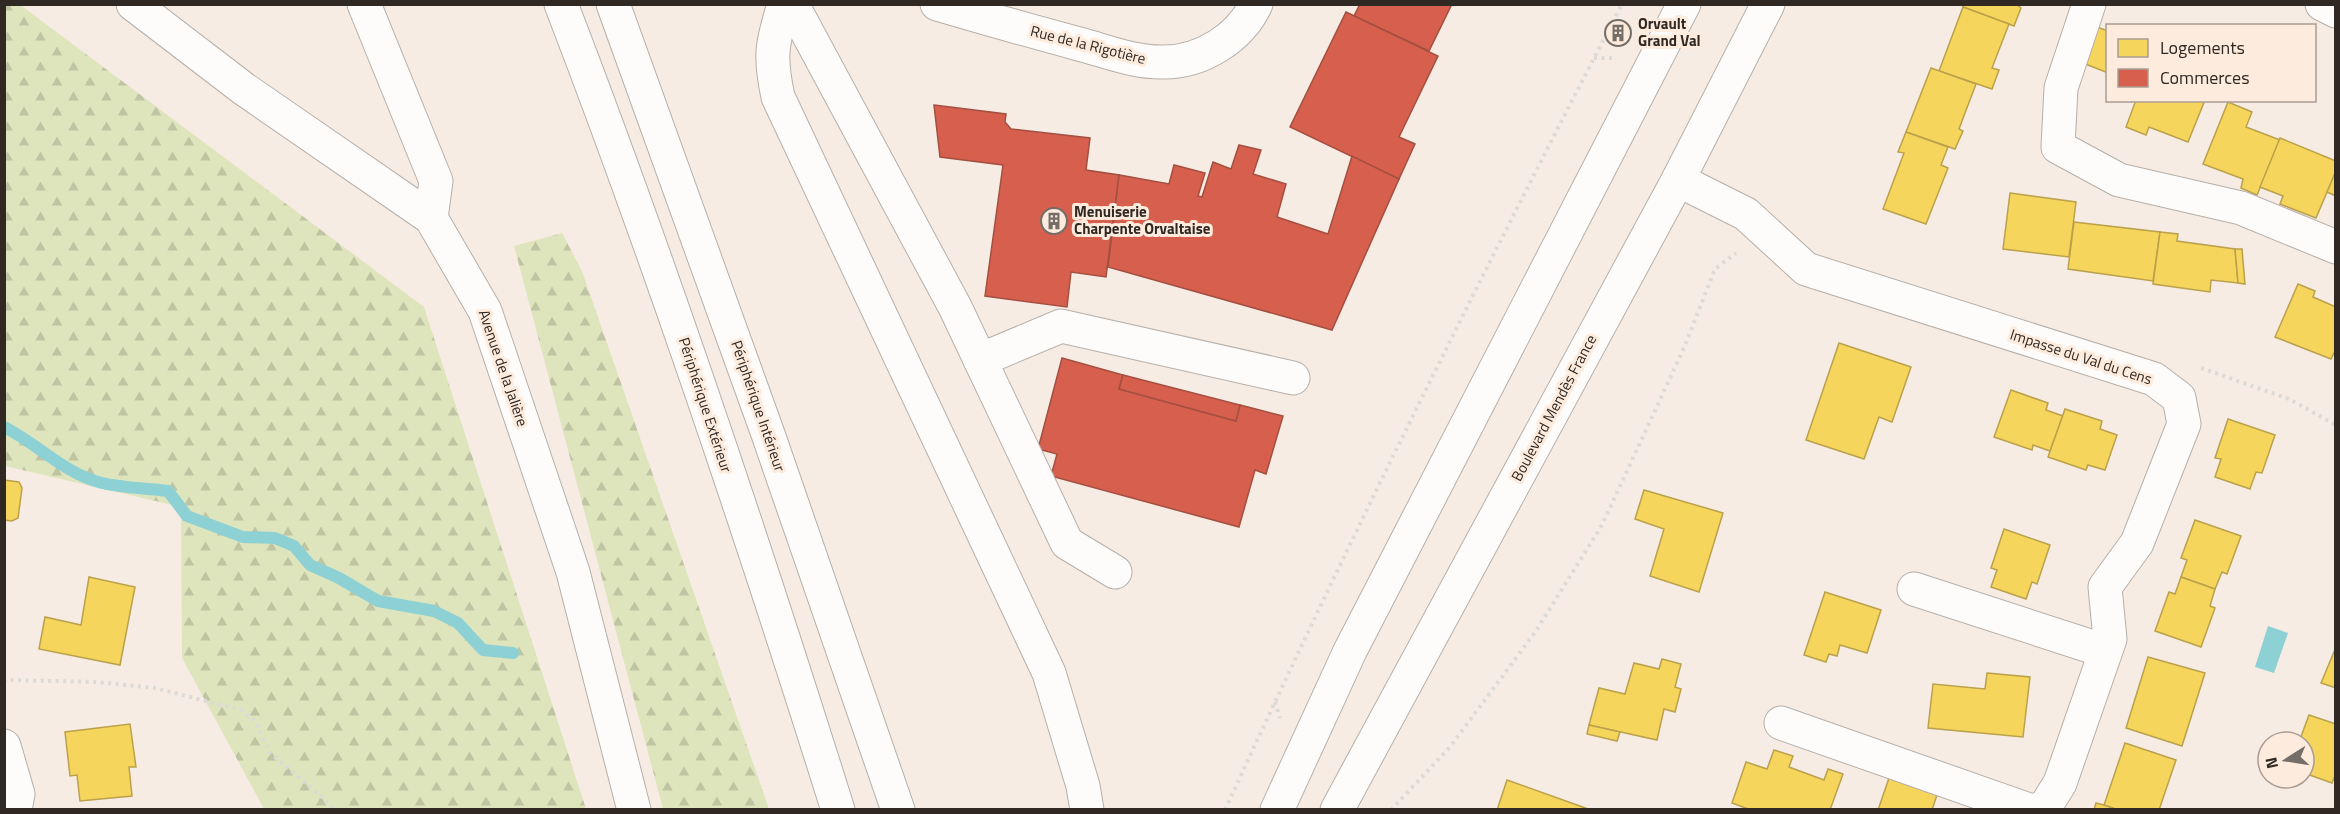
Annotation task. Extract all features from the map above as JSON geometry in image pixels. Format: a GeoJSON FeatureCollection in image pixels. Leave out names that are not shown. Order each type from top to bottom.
{"type":"FeatureCollection","features":[{"type":"Feature","properties":{"kind":"main road","name":"Avenue de la Jalière"},"geometry":{"type":"LineString","coordinates":[[133,4],[244,89],[431,218],[488,322],[573,572],[634,810]]}},
{"type":"Feature","properties":{"kind":"main road"},"geometry":{"type":"LineString","coordinates":[[364,4],[436,181],[431,218]]}},
{"type":"Feature","properties":{"kind":"main road","name":"Périphérique Extérieur"},"geometry":{"type":"LineString","coordinates":[[561,4],[673,310],[838,810]]}},
{"type":"Feature","properties":{"kind":"main road","name":"Périphérique Intérieur"},"geometry":{"type":"LineString","coordinates":[[613,4],[756,400],[898,810]]}},
{"type":"Feature","properties":{"kind":"main road"},"geometry":{"type":"LineString","coordinates":[[784,4],[772,45],[772,70],[778,97],[1049,674],[1083,786],[1087,810]]}},
{"type":"Feature","properties":{"kind":"main road"},"geometry":{"type":"LineString","coordinates":[[792,4],[955,307],[1067,543],[1115,572]]}},
{"type":"Feature","properties":{"kind":"main road","name":"Rue de la Rigotière"},"geometry":{"type":"LineString","coordinates":[[937,4],[1126,57],[1164,62],[1196,57],[1224,43],[1248,20],[1256,4]]}},
{"type":"Feature","properties":{"kind":"main road"},"geometry":{"type":"LineString","coordinates":[[1277,810],[1350,651],[1684,4]]}},
{"type":"Feature","properties":{"kind":"main road","name":"Boulevard Mendès France"},"geometry":{"type":"LineString","coordinates":[[1337,810],[1678,180],[1768,4]]}},
{"type":"Feature","properties":{"kind":"main road"},"geometry":{"type":"LineString","coordinates":[[2089,4],[2061,88],[2058,147],[2119,180],[2241,208],[2336,247]]}},
{"type":"Feature","properties":{"kind":"main road"},"geometry":{"type":"LineString","coordinates":[[2322,4],[2336,11]]}},
{"type":"Feature","properties":{"kind":"main road","name":"Impasse du Val du Cens"},"geometry":{"type":"LineString","coordinates":[[1678,180],[1746,214],[1806,269],[2154,379],[2179,398],[2184,424],[2137,543],[2105,586],[2110,639],[2060,783],[2047,804],[2039,810]]}},
{"type":"Feature","properties":{"kind":"main road"},"geometry":{"type":"LineString","coordinates":[[980,360],[1061,326],[1293,378]]}},
{"type":"Feature","properties":{"kind":"main road"},"geometry":{"type":"LineString","coordinates":[[1914,589],[2105,651]]}},
{"type":"Feature","properties":{"kind":"main road"},"geometry":{"type":"LineString","coordinates":[[1781,723],[2029,810]]}},
{"type":"Feature","properties":{"kind":"main road"},"geometry":{"type":"LineString","coordinates":[[4,746],[18,794],[15,810]]}},
{"type":"Feature","properties":{"kind":"path"},"geometry":{"type":"LineString","coordinates":[[1225,810],[1275,701],[1449,343],[1622,4]]}},
{"type":"Feature","properties":{"kind":"path"},"geometry":{"type":"LineString","coordinates":[[1594,58],[1623,58]]}},
{"type":"Feature","properties":{"kind":"path"},"geometry":{"type":"LineString","coordinates":[[1391,810],[1457,738],[1536,632],[1602,525],[1684,348],[1714,268],[1743,248],[1779,245]]}},
{"type":"Feature","properties":{"kind":"path"},"geometry":{"type":"LineString","coordinates":[[4,682],[6,680],[96,682],[155,688],[241,710],[255,721],[270,753],[334,810]]}},
{"type":"Feature","properties":{"kind":"green space"},"geometry":{"type":"Polygon","coordinates":[[[19,4],[424,307],[586,809],[264,809],[182,658],[181,507],[5,466],[4,5],[19,4]]]}},
{"type":"Feature","properties":{"kind":"green space"},"geometry":{"type":"Polygon","coordinates":[[[562,233],[582,271],[769,809],[663,809],[514,246],[562,233]]]}},
{"type":"Feature","properties":{"kind":"water"},"geometry":{"type":"Polygon","coordinates":[[[2268,626],[2288,633],[2274,673],[2255,667],[2268,626]]]}},
{"type":"Feature","properties":{"kind":"building: Logements"},"geometry":{"type":"Polygon","coordinates":[[[1964,4],[2016,4],[2021,8],[2014,26],[1963,7],[1964,4]]]}},
{"type":"Feature","properties":{"kind":"building: Logements"},"geometry":{"type":"Polygon","coordinates":[[[1963,7],[2009,24],[1992,68],[1999,70],[1992,89],[1939,71],[1963,7]]]}},
{"type":"Feature","properties":{"kind":"building: Logements","name":"Orvault Grand Val"},"geometry":{"type":"Polygon","coordinates":[[[1618,26],[1624,29],[1618,41],[1612,37],[1618,26]]]}},
{"type":"Feature","properties":{"kind":"building: Logements"},"geometry":{"type":"Polygon","coordinates":[[[2097,27],[2106,30],[2106,72],[2083,63],[2097,27]]]}},
{"type":"Feature","properties":{"kind":"building: Logements"},"geometry":{"type":"Polygon","coordinates":[[[1931,68],[1976,84],[1959,129],[1963,131],[1955,149],[1906,132],[1931,68]]]}},
{"type":"Feature","properties":{"kind":"building: Logements"},"geometry":{"type":"Polygon","coordinates":[[[2135,102],[2204,102],[2188,142],[2149,127],[2146,135],[2126,127],[2135,102]]]}},
{"type":"Feature","properties":{"kind":"building: Logements"},"geometry":{"type":"Polygon","coordinates":[[[2228,102],[2252,112],[2246,127],[2280,140],[2257,195],[2241,188],[2243,179],[2203,164],[2228,102]]]}},
{"type":"Feature","properties":{"kind":"building: Logements"},"geometry":{"type":"Polygon","coordinates":[[[1906,132],[1948,147],[1941,165],[1948,168],[1926,224],[1883,209],[1904,153],[1898,152],[1906,132]]]}},
{"type":"Feature","properties":{"kind":"building: Logements"},"geometry":{"type":"Polygon","coordinates":[[[2280,138],[2336,161],[2336,171],[2316,218],[2280,204],[2283,196],[2260,187],[2280,138]]]}},
{"type":"Feature","properties":{"kind":"building: Logements"},"geometry":{"type":"Polygon","coordinates":[[[2336,171],[2336,196],[2327,192],[2336,171]]]}},
{"type":"Feature","properties":{"kind":"building: Logements"},"geometry":{"type":"Polygon","coordinates":[[[2010,193],[2076,202],[2069,257],[2003,249],[2010,193]]]}},
{"type":"Feature","properties":{"kind":"building: Logements"},"geometry":{"type":"Polygon","coordinates":[[[2074,222],[2160,232],[2153,281],[2068,269],[2074,222]]]}},
{"type":"Feature","properties":{"kind":"building: Logements"},"geometry":{"type":"Polygon","coordinates":[[[2160,232],[2178,234],[2177,241],[2235,249],[2238,283],[2211,280],[2210,292],[2153,284],[2160,232]]]}},
{"type":"Feature","properties":{"kind":"building: Logements"},"geometry":{"type":"Polygon","coordinates":[[[2235,249],[2242,249],[2245,284],[2238,283],[2235,249]]]}},
{"type":"Feature","properties":{"kind":"building: Logements"},"geometry":{"type":"Polygon","coordinates":[[[2298,284],[2315,291],[2313,297],[2336,307],[2336,349],[2331,359],[2275,337],[2298,284]]]}},
{"type":"Feature","properties":{"kind":"building: Logements"},"geometry":{"type":"Polygon","coordinates":[[[1839,343],[1911,367],[1892,422],[1879,417],[1864,459],[1806,440],[1839,343]]]}},
{"type":"Feature","properties":{"kind":"building: Logements"},"geometry":{"type":"Polygon","coordinates":[[[2011,390],[2048,403],[2046,410],[2063,416],[2050,451],[2033,445],[2032,450],[1994,437],[2011,390]]]}},
{"type":"Feature","properties":{"kind":"building: Logements"},"geometry":{"type":"Polygon","coordinates":[[[2065,409],[2102,421],[2100,429],[2117,435],[2105,470],[2088,465],[2086,470],[2048,457],[2065,409]]]}},
{"type":"Feature","properties":{"kind":"building: Logements"},"geometry":{"type":"Polygon","coordinates":[[[2228,419],[2275,435],[2262,473],[2256,472],[2250,489],[2215,477],[2221,459],[2215,458],[2228,419]]]}},
{"type":"Feature","properties":{"kind":"building: Logements"},"geometry":{"type":"Polygon","coordinates":[[[4,480],[19,482],[22,488],[18,518],[12,521],[4,520],[4,480]]]}},
{"type":"Feature","properties":{"kind":"building: Logements"},"geometry":{"type":"Polygon","coordinates":[[[1644,490],[1723,513],[1699,592],[1650,576],[1664,529],[1635,519],[1644,490]]]}},
{"type":"Feature","properties":{"kind":"building: Logements"},"geometry":{"type":"Polygon","coordinates":[[[2195,520],[2241,536],[2227,574],[2222,572],[2215,589],[2181,577],[2187,560],[2181,558],[2195,520]]]}},
{"type":"Feature","properties":{"kind":"building: Logements"},"geometry":{"type":"Polygon","coordinates":[[[2004,529],[2050,545],[2037,584],[2032,582],[2026,599],[1991,587],[1997,570],[1991,568],[2004,529]]]}},
{"type":"Feature","properties":{"kind":"building: Logements"},"geometry":{"type":"Polygon","coordinates":[[[89,577],[135,587],[120,665],[39,649],[45,617],[81,625],[89,577]]]}},
{"type":"Feature","properties":{"kind":"building: Logements"},"geometry":{"type":"Polygon","coordinates":[[[2181,577],[2215,589],[2210,606],[2215,608],[2201,647],[2155,631],[2169,592],[2175,594],[2181,577]]]}},
{"type":"Feature","properties":{"kind":"building: Logements"},"geometry":{"type":"Polygon","coordinates":[[[1825,592],[1881,610],[1867,653],[1840,645],[1837,656],[1829,654],[1826,662],[1804,655],[1825,592]]]}},
{"type":"Feature","properties":{"kind":"building: Logements"},"geometry":{"type":"Polygon","coordinates":[[[2336,647],[2336,688],[2321,683],[2336,647]]]}},
{"type":"Feature","properties":{"kind":"building: Logements"},"geometry":{"type":"Polygon","coordinates":[[[2148,657],[2205,673],[2182,746],[2126,728],[2148,657]]]}},
{"type":"Feature","properties":{"kind":"building: Logements"},"geometry":{"type":"Polygon","coordinates":[[[1662,659],[1681,664],[1675,687],[1681,689],[1675,712],[1664,709],[1657,740],[1589,725],[1599,688],[1625,694],[1634,663],[1659,669],[1662,659]]]}},
{"type":"Feature","properties":{"kind":"building: Logements"},"geometry":{"type":"Polygon","coordinates":[[[1987,673],[2030,677],[2023,737],[1928,728],[1933,684],[1985,689],[1987,673]]]}},
{"type":"Feature","properties":{"kind":"building: Logements"},"geometry":{"type":"Polygon","coordinates":[[[2309,715],[2336,724],[2336,773],[2332,783],[2316,777],[2316,730],[2303,730],[2309,715]]]}},
{"type":"Feature","properties":{"kind":"building: Logements"},"geometry":{"type":"Polygon","coordinates":[[[130,724],[136,767],[129,767],[132,796],[80,801],[77,775],[70,776],[65,732],[130,724]]]}},
{"type":"Feature","properties":{"kind":"building: Logements"},"geometry":{"type":"Polygon","coordinates":[[[1589,725],[1620,732],[1617,741],[1587,734],[1589,725]]]}},
{"type":"Feature","properties":{"kind":"building: Logements"},"geometry":{"type":"Polygon","coordinates":[[[2125,743],[2176,760],[2159,810],[2118,810],[2104,805],[2125,743]]]}},
{"type":"Feature","properties":{"kind":"building: Logements"},"geometry":{"type":"Polygon","coordinates":[[[1774,750],[1793,756],[1789,767],[1824,780],[1828,769],[1843,774],[1830,810],[1751,810],[1732,803],[1746,762],[1767,769],[1774,750]]]}},
{"type":"Feature","properties":{"kind":"building: Logements"},"geometry":{"type":"Polygon","coordinates":[[[1889,778],[1937,795],[1932,810],[1878,810],[1889,778]]]}},
{"type":"Feature","properties":{"kind":"building: Logements"},"geometry":{"type":"Polygon","coordinates":[[[1507,780],[1591,810],[1497,810],[1507,780]]]}},
{"type":"Feature","properties":{"kind":"building: Logements"},"geometry":{"type":"Polygon","coordinates":[[[2096,803],[2104,805],[2118,810],[2094,810],[2096,803]]]}},
{"type":"Feature","properties":{"kind":"building: Commerces"},"geometry":{"type":"Polygon","coordinates":[[[1360,4],[1452,4],[1429,51],[1354,16],[1360,4]]]}},
{"type":"Feature","properties":{"kind":"building: Commerces"},"geometry":{"type":"Polygon","coordinates":[[[1346,12],[1438,56],[1399,137],[1415,144],[1399,179],[1290,127],[1346,12]]]}},
{"type":"Feature","properties":{"kind":"building: Commerces","name":"Menuiserie Charpente Orvaltaise"},"geometry":{"type":"Polygon","coordinates":[[[934,105],[1006,114],[1005,122],[1011,129],[1090,138],[1086,170],[1119,175],[1106,277],[1071,272],[1067,307],[985,296],[1003,165],[940,157],[934,105]]]}},
{"type":"Feature","properties":{"kind":"building: Commerces"},"geometry":{"type":"Polygon","coordinates":[[[1239,145],[1261,150],[1253,174],[1286,184],[1277,217],[1328,234],[1352,156],[1399,179],[1332,330],[1108,267],[1119,175],[1169,184],[1174,165],[1205,173],[1198,196],[1202,197],[1213,162],[1231,169],[1239,145]]]}},
{"type":"Feature","properties":{"kind":"building: Commerces"},"geometry":{"type":"Polygon","coordinates":[[[1062,358],[1123,375],[1119,389],[1236,421],[1240,405],[1283,416],[1266,474],[1255,470],[1239,527],[1051,476],[1057,454],[1038,449],[1062,358]]]}},
{"type":"Feature","properties":{"kind":"building: Commerces"},"geometry":{"type":"Polygon","coordinates":[[[1123,375],[1240,405],[1236,421],[1119,389],[1123,375]]]}},
{"type":"Feature","properties":{"kind":"waterway"},"geometry":{"type":"LineString","coordinates":[[4,427],[64,466],[89,479],[118,486],[168,491],[187,516],[243,537],[275,538],[294,546],[310,565],[339,578],[378,601],[434,611],[458,623],[483,650],[513,653]]}},
{"type":"Feature","properties":{"kind":"place","name":"Orvault Grand Val"},"geometry":{"type":"Point","coordinates":[1618,33]}},
{"type":"Feature","properties":{"kind":"place","name":"Menuiserie Charpente Orvaltaise"},"geometry":{"type":"Point","coordinates":[1054,221]}}]}
